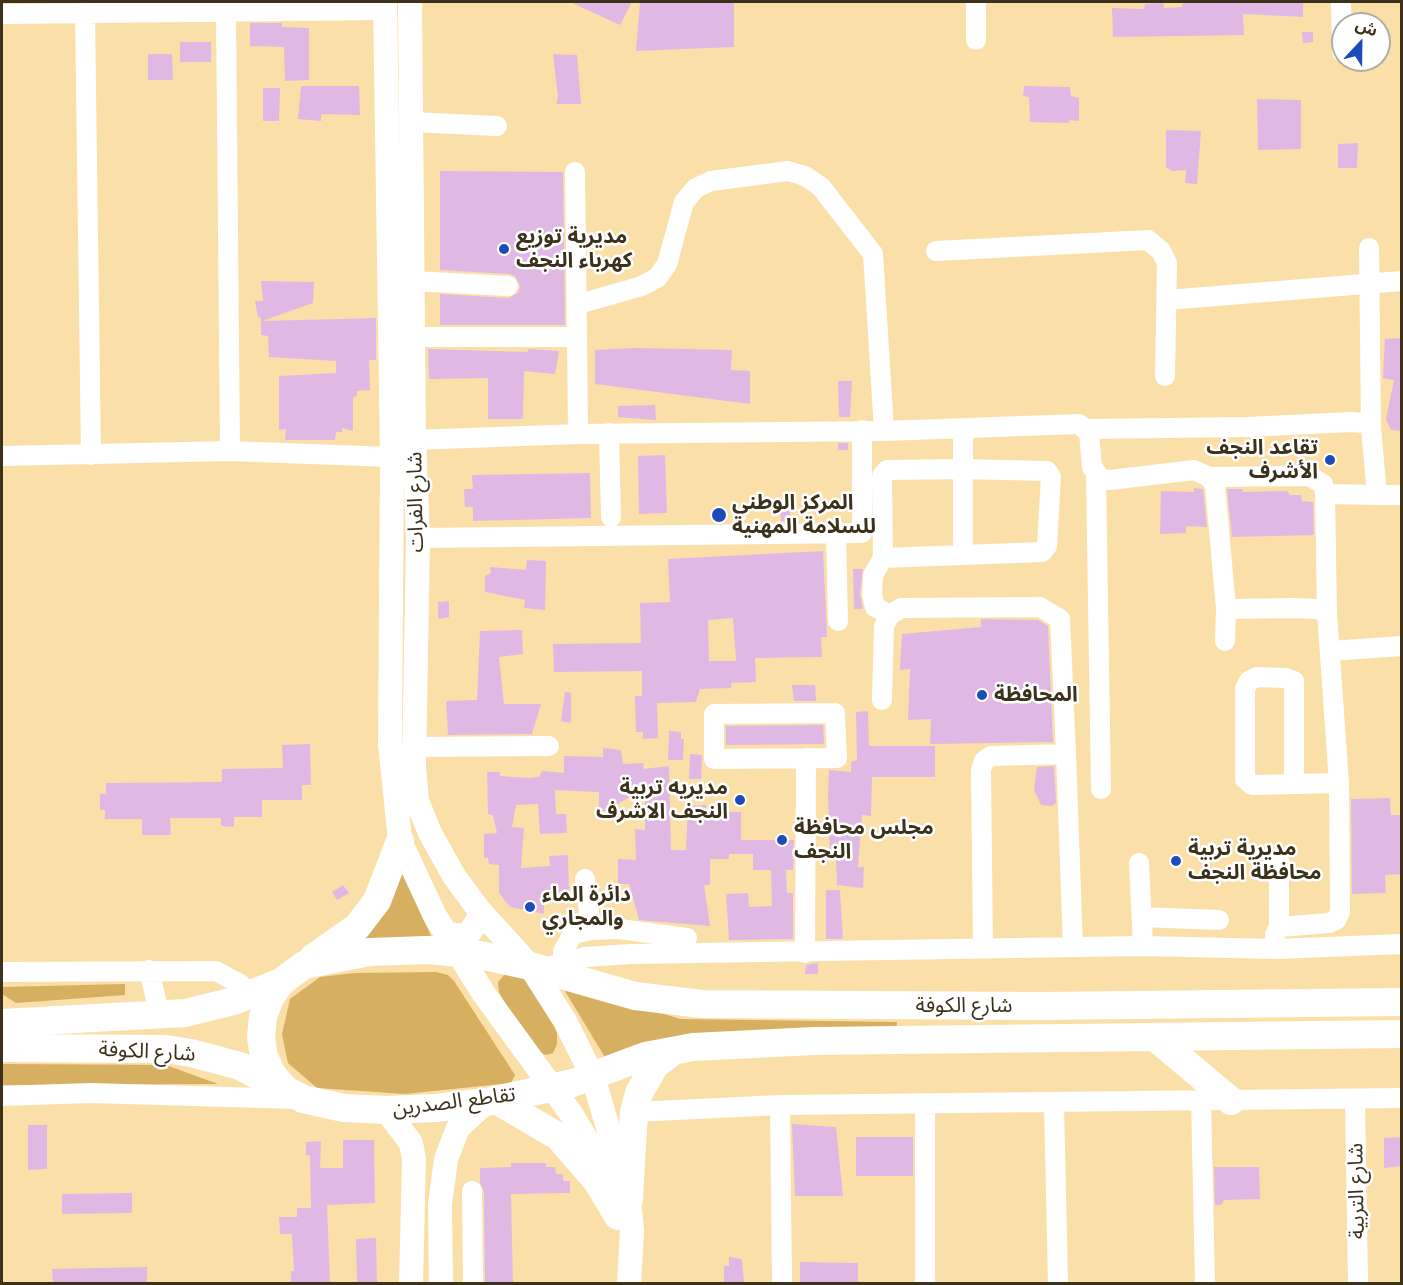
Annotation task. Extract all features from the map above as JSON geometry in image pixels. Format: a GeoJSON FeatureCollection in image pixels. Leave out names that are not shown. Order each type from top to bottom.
{"type":"FeatureCollection","features":[{"type":"Feature","properties":{"kind":"highway"},"geometry":{"type":"LineString","coordinates":[[294,1094],[272,1074],[264,1057],[261,1037],[263,1017],[270,998],[289,976],[357,927],[376,901],[400,841]]}},
{"type":"Feature","properties":{"kind":"highway"},"geometry":{"type":"LineString","coordinates":[[289,976],[313,963],[369,952],[427,950],[452,943],[544,965]]}},
{"type":"Feature","properties":{"kind":"highway","name":"شارع الكوفة"},"geometry":{"type":"LineString","coordinates":[[544,965],[635,996],[702,1004],[1051,1006],[1401,1002]]}},
{"type":"Feature","properties":{"kind":"highway","name":"شارع الكوفة"},"geometry":{"type":"LineString","coordinates":[[2,1023],[160,1016],[210,1008],[250,996],[289,976]]}},
{"type":"Feature","properties":{"kind":"highway","name":"شارع الكوفة"},"geometry":{"type":"LineString","coordinates":[[553,1088],[593,1077],[645,1056],[677,1049],[814,1041],[1401,1034]]}},
{"type":"Feature","properties":{"kind":"highway"},"geometry":{"type":"LineString","coordinates":[[1156,1038],[1231,1101]]}},
{"type":"Feature","properties":{"kind":"highway","name":"شارع الكوفة"},"geometry":{"type":"LineString","coordinates":[[2,1048],[166,1050],[192,1053],[240,1066],[294,1094]]}},
{"type":"Feature","properties":{"kind":"highway"},"geometry":{"type":"LineString","coordinates":[[624,1208],[634,1112],[644,1081],[655,1065],[677,1049]]}},
{"type":"Feature","properties":{"kind":"highway","name":"تقاطع الصدرين"},"geometry":{"type":"LineString","coordinates":[[294,1094],[344,1108],[386,1110],[491,1101],[553,1088]]}},
{"type":"Feature","properties":{"kind":"highway"},"geometry":{"type":"LineString","coordinates":[[491,1101],[559,1137],[624,1208]]}},
{"type":"Feature","properties":{"kind":"main road","name":"شارع الفرات"},"geometry":{"type":"LineString","coordinates":[[410,2],[414,440],[418,538],[414,747],[417,801],[430,833],[454,876],[479,910],[544,965],[565,1021],[593,1077],[624,1208]]}},
{"type":"Feature","properties":{"kind":"main road","name":"شارع الفرات"},"geometry":{"type":"LineString","coordinates":[[385,6],[388,342],[392,457],[390,743],[400,841],[423,892],[452,943],[484,994],[553,1088],[605,1171],[624,1208]]}},
{"type":"Feature","properties":{"kind":"main road"},"geometry":{"type":"LineString","coordinates":[[388,290],[398,297],[406,296],[412,285]]}},
{"type":"Feature","properties":{"kind":"main road"},"geometry":{"type":"LineString","coordinates":[[388,342],[402,336],[413,337]]}},
{"type":"Feature","properties":{"kind":"main road"},"geometry":{"type":"LineString","coordinates":[[452,943],[470,932],[479,918],[479,910]]}},
{"type":"Feature","properties":{"kind":"main road"},"geometry":{"type":"LineString","coordinates":[[441,1284],[440,1204],[446,1159],[459,1128],[491,1101]]}},
{"type":"Feature","properties":{"kind":"main road"},"geometry":{"type":"LineString","coordinates":[[386,1110],[411,1143],[414,1159],[411,1284]]}},
{"type":"Feature","properties":{"kind":"main road"},"geometry":{"type":"LineString","coordinates":[[624,1208],[632,1231],[629,1272]]}},
{"type":"Feature","properties":{"kind":"street"},"geometry":{"type":"LineString","coordinates":[[976,2],[976,40]]}},
{"type":"Feature","properties":{"kind":"street"},"geometry":{"type":"LineString","coordinates":[[2,14],[385,6]]}},
{"type":"Feature","properties":{"kind":"street"},"geometry":{"type":"LineString","coordinates":[[213,8],[230,451]]}},
{"type":"Feature","properties":{"kind":"street"},"geometry":{"type":"LineString","coordinates":[[85,13],[91,455]]}},
{"type":"Feature","properties":{"kind":"street"},"geometry":{"type":"LineString","coordinates":[[411,122],[497,126]]}},
{"type":"Feature","properties":{"kind":"street"},"geometry":{"type":"LineString","coordinates":[[579,304],[642,286],[658,277],[667,264],[684,202],[696,188],[711,181],[788,171],[805,176],[821,187],[873,254],[884,431]]}},
{"type":"Feature","properties":{"kind":"street"},"geometry":{"type":"LineString","coordinates":[[575,172],[579,304],[578,434]]}},
{"type":"Feature","properties":{"kind":"street"},"geometry":{"type":"LineString","coordinates":[[936,251],[1148,240],[1161,252],[1167,263],[1165,376]]}},
{"type":"Feature","properties":{"kind":"street"},"geometry":{"type":"LineString","coordinates":[[1369,248],[1371,427],[1377,495]]}},
{"type":"Feature","properties":{"kind":"street"},"geometry":{"type":"LineString","coordinates":[[1167,300],[1401,281]]}},
{"type":"Feature","properties":{"kind":"street"},"geometry":{"type":"LineString","coordinates":[[412,285],[508,286]]}},
{"type":"Feature","properties":{"kind":"street"},"geometry":{"type":"LineString","coordinates":[[413,337],[569,337],[578,340]]}},
{"type":"Feature","properties":{"kind":"street"},"geometry":{"type":"LineString","coordinates":[[414,440],[609,433],[884,431],[1079,424],[1087,429],[1247,427],[1351,422],[1365,423],[1371,427]]}},
{"type":"Feature","properties":{"kind":"street"},"geometry":{"type":"LineString","coordinates":[[963,429],[963,555]]}},
{"type":"Feature","properties":{"kind":"street"},"geometry":{"type":"LineString","coordinates":[[1087,429],[1090,438],[1092,467],[1096,476],[1101,789]]}},
{"type":"Feature","properties":{"kind":"street"},"geometry":{"type":"LineString","coordinates":[[418,538],[862,533],[862,430]]}},
{"type":"Feature","properties":{"kind":"street"},"geometry":{"type":"LineString","coordinates":[[609,433],[611,517]]}},
{"type":"Feature","properties":{"kind":"street"},"geometry":{"type":"LineString","coordinates":[[2,456],[230,451],[392,457]]}},
{"type":"Feature","properties":{"kind":"street"},"geometry":{"type":"LineString","coordinates":[[883,558],[1042,552],[1047,546],[1051,477],[1047,471],[887,470],[882,476],[883,558],[873,575],[872,595],[875,607],[890,615]]}},
{"type":"Feature","properties":{"kind":"street"},"geometry":{"type":"LineString","coordinates":[[1096,476],[1110,480],[1194,470],[1209,477],[1309,476],[1323,484],[1328,613],[1339,783],[1339,916],[1329,923],[1279,927]]}},
{"type":"Feature","properties":{"kind":"street"},"geometry":{"type":"LineString","coordinates":[[1209,477],[1217,493],[1226,609],[1225,641]]}},
{"type":"Feature","properties":{"kind":"street"},"geometry":{"type":"LineString","coordinates":[[1325,494],[1401,495]]}},
{"type":"Feature","properties":{"kind":"street"},"geometry":{"type":"LineString","coordinates":[[836,534],[838,621]]}},
{"type":"Feature","properties":{"kind":"street"},"geometry":{"type":"LineString","coordinates":[[882,700],[884,626],[890,615],[901,608],[1040,607],[1052,612],[1060,619],[1073,947]]}},
{"type":"Feature","properties":{"kind":"street"},"geometry":{"type":"LineString","coordinates":[[1226,609],[1309,609],[1328,613]]}},
{"type":"Feature","properties":{"kind":"street"},"geometry":{"type":"LineString","coordinates":[[1331,651],[1401,646]]}},
{"type":"Feature","properties":{"kind":"street"},"geometry":{"type":"LineString","coordinates":[[1294,782],[1294,681],[1286,678],[1257,677],[1249,681],[1245,689],[1245,779],[1252,785],[1294,782],[1339,783]]}},
{"type":"Feature","properties":{"kind":"street"},"geometry":{"type":"LineString","coordinates":[[835,713],[837,758],[806,758],[714,759],[714,714],[835,713]]}},
{"type":"Feature","properties":{"kind":"street"},"geometry":{"type":"LineString","coordinates":[[414,747],[549,746]]}},
{"type":"Feature","properties":{"kind":"street"},"geometry":{"type":"LineString","coordinates":[[983,948],[981,770],[984,761],[991,756],[1066,754]]}},
{"type":"Feature","properties":{"kind":"street"},"geometry":{"type":"LineString","coordinates":[[804,953],[806,758]]}},
{"type":"Feature","properties":{"kind":"street"},"geometry":{"type":"LineString","coordinates":[[1276,949],[1275,934],[1279,927],[1279,860]]}},
{"type":"Feature","properties":{"kind":"street"},"geometry":{"type":"LineString","coordinates":[[1139,863],[1143,946]]}},
{"type":"Feature","properties":{"kind":"street"},"geometry":{"type":"LineString","coordinates":[[585,879],[591,930]]}},
{"type":"Feature","properties":{"kind":"street"},"geometry":{"type":"LineString","coordinates":[[1142,917],[1219,920]]}},
{"type":"Feature","properties":{"kind":"street"},"geometry":{"type":"LineString","coordinates":[[544,965],[563,951],[573,934],[591,930],[619,929],[687,938]]}},
{"type":"Feature","properties":{"kind":"street"},"geometry":{"type":"LineString","coordinates":[[544,965],[631,954],[1143,946],[1276,949],[1401,944]]}},
{"type":"Feature","properties":{"kind":"street"},"geometry":{"type":"LineString","coordinates":[[149,970],[160,1016]]}},
{"type":"Feature","properties":{"kind":"street"},"geometry":{"type":"LineString","coordinates":[[2,972],[216,970],[240,984],[250,996]]}},
{"type":"Feature","properties":{"kind":"street"},"geometry":{"type":"LineString","coordinates":[[2,1096],[92,1093],[294,1094]]}},
{"type":"Feature","properties":{"kind":"street"},"geometry":{"type":"LineString","coordinates":[[634,1112],[780,1105],[1401,1098]]}},
{"type":"Feature","properties":{"kind":"street","name":"شارع التربية"},"geometry":{"type":"LineString","coordinates":[[1355,1099],[1358,1284]]}},
{"type":"Feature","properties":{"kind":"street"},"geometry":{"type":"LineString","coordinates":[[1201,1100],[1205,1284]]}},
{"type":"Feature","properties":{"kind":"street"},"geometry":{"type":"LineString","coordinates":[[1054,1102],[1058,1284]]}},
{"type":"Feature","properties":{"kind":"street"},"geometry":{"type":"LineString","coordinates":[[924,1103],[925,1284]]}},
{"type":"Feature","properties":{"kind":"street"},"geometry":{"type":"LineString","coordinates":[[780,1105],[782,1284]]}},
{"type":"Feature","properties":{"kind":"street"},"geometry":{"type":"LineString","coordinates":[[472,1191],[473,1284]]}},
{"type":"Feature","properties":{"kind":"shaded area"},"geometry":{"type":"Polygon","coordinates":[[[398,862],[431,936],[365,939],[398,862]]]}},
{"type":"Feature","properties":{"kind":"shaded area"},"geometry":{"type":"Polygon","coordinates":[[[436,972],[448,975],[454,981],[515,1075],[511,1083],[405,1094],[317,1088],[288,1063],[282,1034],[290,999],[320,977],[355,973],[436,972]]]}},
{"type":"Feature","properties":{"kind":"shaded area"},"geometry":{"type":"Polygon","coordinates":[[[505,974],[523,974],[550,1016],[557,1033],[557,1044],[553,1053],[546,1055],[536,1050],[515,1022],[499,992],[498,982],[505,974]]]}},
{"type":"Feature","properties":{"kind":"shaded area"},"geometry":{"type":"Polygon","coordinates":[[[559,981],[680,1019],[897,1022],[896,1035],[609,1064],[559,981]]]}},
{"type":"Feature","properties":{"kind":"shaded area"},"geometry":{"type":"Polygon","coordinates":[[[125,984],[125,995],[16,1003],[2,994],[2,987],[125,984]]]}},
{"type":"Feature","properties":{"kind":"shaded area"},"geometry":{"type":"Polygon","coordinates":[[[2,1064],[166,1065],[218,1084],[2,1085],[2,1064]]]}},
{"type":"Feature","properties":{"kind":"building"},"geometry":{"type":"Polygon","coordinates":[[[570,2],[632,2],[620,25],[570,2]]]}},
{"type":"Feature","properties":{"kind":"building"},"geometry":{"type":"Polygon","coordinates":[[[640,2],[734,2],[734,47],[636,51],[640,2]]]}},
{"type":"Feature","properties":{"kind":"building"},"geometry":{"type":"Polygon","coordinates":[[[1183,2],[1303,2],[1303,17],[1243,14],[1244,35],[1113,37],[1112,8],[1144,9],[1145,4],[1163,3],[1164,8],[1182,7],[1183,2]]]}},
{"type":"Feature","properties":{"kind":"building"},"geometry":{"type":"Polygon","coordinates":[[[250,23],[282,23],[282,27],[309,28],[309,80],[285,81],[284,47],[250,46],[250,23]]]}},
{"type":"Feature","properties":{"kind":"building"},"geometry":{"type":"Polygon","coordinates":[[[1302,32],[1313,32],[1313,42],[1303,43],[1302,32]]]}},
{"type":"Feature","properties":{"kind":"building"},"geometry":{"type":"Polygon","coordinates":[[[180,42],[211,42],[211,62],[180,62],[180,42]]]}},
{"type":"Feature","properties":{"kind":"building"},"geometry":{"type":"Polygon","coordinates":[[[148,54],[172,54],[173,80],[148,80],[148,54]]]}},
{"type":"Feature","properties":{"kind":"building"},"geometry":{"type":"Polygon","coordinates":[[[553,54],[577,55],[581,104],[556,104],[558,97],[553,54]]]}},
{"type":"Feature","properties":{"kind":"building"},"geometry":{"type":"Polygon","coordinates":[[[301,86],[359,86],[360,115],[321,114],[321,121],[298,119],[301,86]]]}},
{"type":"Feature","properties":{"kind":"building"},"geometry":{"type":"Polygon","coordinates":[[[1024,86],[1070,87],[1071,96],[1079,98],[1079,121],[1030,122],[1029,97],[1023,96],[1024,86]]]}},
{"type":"Feature","properties":{"kind":"building"},"geometry":{"type":"Polygon","coordinates":[[[263,88],[280,88],[279,121],[263,121],[263,88]]]}},
{"type":"Feature","properties":{"kind":"building"},"geometry":{"type":"Polygon","coordinates":[[[1257,99],[1301,100],[1301,149],[1258,150],[1257,99]]]}},
{"type":"Feature","properties":{"kind":"building"},"geometry":{"type":"Polygon","coordinates":[[[1166,130],[1201,131],[1197,184],[1185,183],[1186,170],[1172,171],[1166,167],[1166,130]]]}},
{"type":"Feature","properties":{"kind":"building"},"geometry":{"type":"Polygon","coordinates":[[[1358,143],[1357,168],[1338,168],[1338,144],[1358,143]]]}},
{"type":"Feature","properties":{"kind":"building","name":"مديرية توزيع كهرباء النجف"},"geometry":{"type":"Polygon","coordinates":[[[440,171],[563,172],[565,325],[440,325],[440,294],[508,298],[518,293],[520,286],[515,276],[509,274],[440,270],[440,171]]]}},
{"type":"Feature","properties":{"kind":"building"},"geometry":{"type":"Polygon","coordinates":[[[261,281],[314,282],[313,303],[262,321],[376,318],[376,360],[369,360],[370,390],[357,391],[357,396],[353,397],[353,431],[342,428],[342,432],[336,432],[335,440],[285,440],[286,429],[279,430],[279,376],[336,373],[336,361],[269,357],[268,336],[261,335],[261,318],[258,317],[255,301],[263,301],[261,281]]]}},
{"type":"Feature","properties":{"kind":"building"},"geometry":{"type":"Polygon","coordinates":[[[1401,338],[1401,431],[1391,430],[1386,419],[1394,380],[1383,378],[1385,339],[1401,338]]]}},
{"type":"Feature","properties":{"kind":"building"},"geometry":{"type":"Polygon","coordinates":[[[635,348],[732,350],[731,370],[750,371],[750,404],[595,384],[595,350],[635,348]]]}},
{"type":"Feature","properties":{"kind":"building"},"geometry":{"type":"Polygon","coordinates":[[[428,349],[559,351],[555,374],[524,371],[523,419],[488,419],[488,378],[429,379],[428,349]]]}},
{"type":"Feature","properties":{"kind":"building"},"geometry":{"type":"Polygon","coordinates":[[[838,381],[852,381],[850,417],[839,417],[838,381]]]}},
{"type":"Feature","properties":{"kind":"building"},"geometry":{"type":"Polygon","coordinates":[[[655,405],[656,420],[618,417],[618,406],[655,405]]]}},
{"type":"Feature","properties":{"kind":"building"},"geometry":{"type":"Polygon","coordinates":[[[838,443],[848,443],[848,450],[838,450],[838,443]]]}},
{"type":"Feature","properties":{"kind":"building"},"geometry":{"type":"Polygon","coordinates":[[[665,455],[667,513],[639,514],[638,456],[665,455]]]}},
{"type":"Feature","properties":{"kind":"building"},"geometry":{"type":"Polygon","coordinates":[[[590,473],[591,518],[473,521],[473,507],[465,507],[464,489],[473,489],[472,475],[590,473]]]}},
{"type":"Feature","properties":{"kind":"building"},"geometry":{"type":"Polygon","coordinates":[[[1194,488],[1203,489],[1207,527],[1186,526],[1186,533],[1160,534],[1161,491],[1194,492],[1194,488]]]}},
{"type":"Feature","properties":{"kind":"building"},"geometry":{"type":"Polygon","coordinates":[[[1227,489],[1243,489],[1243,492],[1287,491],[1290,495],[1301,495],[1302,501],[1313,502],[1314,535],[1232,537],[1227,489]]]}},
{"type":"Feature","properties":{"kind":"building"},"geometry":{"type":"Polygon","coordinates":[[[790,508],[791,521],[781,521],[780,509],[790,508]]]}},
{"type":"Feature","properties":{"kind":"building"},"geometry":{"type":"Polygon","coordinates":[[[823,551],[827,637],[821,637],[822,657],[755,658],[756,682],[731,683],[731,688],[700,689],[696,702],[657,703],[658,738],[643,739],[643,732],[636,732],[635,696],[642,696],[642,671],[554,672],[553,644],[641,643],[640,603],[670,602],[668,559],[823,551]],[[733,618],[708,620],[709,661],[736,661],[733,618]]]}},
{"type":"Feature","properties":{"kind":"building"},"geometry":{"type":"Polygon","coordinates":[[[527,560],[546,561],[545,610],[524,608],[525,600],[485,592],[485,576],[491,573],[490,567],[526,570],[527,560]]]}},
{"type":"Feature","properties":{"kind":"building"},"geometry":{"type":"Polygon","coordinates":[[[853,569],[863,569],[860,594],[863,609],[854,609],[853,569]]]}},
{"type":"Feature","properties":{"kind":"building"},"geometry":{"type":"Polygon","coordinates":[[[449,601],[449,617],[438,619],[438,602],[449,601]]]}},
{"type":"Feature","properties":{"kind":"building","name":"المحافظة"},"geometry":{"type":"Polygon","coordinates":[[[981,619],[1038,620],[1048,626],[1053,742],[930,744],[931,719],[908,720],[910,669],[900,670],[902,634],[981,627],[981,619]]]}},
{"type":"Feature","properties":{"kind":"building"},"geometry":{"type":"Polygon","coordinates":[[[522,630],[523,654],[499,657],[504,704],[541,704],[532,734],[448,735],[446,701],[477,700],[480,631],[522,630]]]}},
{"type":"Feature","properties":{"kind":"building"},"geometry":{"type":"Polygon","coordinates":[[[792,685],[815,685],[816,701],[794,701],[792,685]]]}},
{"type":"Feature","properties":{"kind":"building"},"geometry":{"type":"Polygon","coordinates":[[[565,692],[571,693],[571,723],[561,721],[565,692]]]}},
{"type":"Feature","properties":{"kind":"building"},"geometry":{"type":"Polygon","coordinates":[[[868,711],[869,746],[935,746],[935,777],[872,777],[871,816],[862,815],[858,867],[864,867],[863,888],[837,885],[836,858],[830,858],[828,795],[829,770],[851,772],[851,762],[857,760],[856,712],[868,711]]]}},
{"type":"Feature","properties":{"kind":"building"},"geometry":{"type":"Polygon","coordinates":[[[823,725],[824,744],[726,745],[726,726],[823,725]]]}},
{"type":"Feature","properties":{"kind":"building"},"geometry":{"type":"Polygon","coordinates":[[[669,731],[681,732],[681,739],[684,739],[683,760],[668,760],[669,731]]]}},
{"type":"Feature","properties":{"kind":"building"},"geometry":{"type":"Polygon","coordinates":[[[310,744],[311,785],[302,785],[302,800],[262,800],[262,817],[234,817],[234,827],[221,826],[221,818],[170,818],[171,835],[142,835],[142,819],[105,819],[105,810],[100,810],[100,794],[106,794],[106,783],[222,782],[222,769],[283,768],[282,745],[310,744]]]}},
{"type":"Feature","properties":{"kind":"building"},"geometry":{"type":"Polygon","coordinates":[[[603,748],[621,750],[623,764],[644,763],[643,769],[669,766],[671,850],[686,850],[688,806],[706,805],[706,812],[741,812],[741,840],[794,840],[793,870],[786,870],[787,893],[793,893],[793,939],[729,940],[726,894],[748,893],[749,907],[772,906],[771,870],[753,870],[753,854],[729,854],[729,859],[710,859],[710,885],[704,885],[710,926],[639,920],[629,884],[618,884],[618,859],[636,860],[635,829],[645,830],[645,788],[614,806],[614,811],[599,811],[599,792],[555,790],[556,814],[566,814],[567,833],[540,834],[538,804],[516,805],[512,827],[524,828],[521,868],[550,866],[549,856],[568,855],[569,893],[544,894],[544,914],[510,907],[499,893],[499,865],[489,864],[488,858],[484,858],[484,834],[497,833],[493,815],[488,814],[487,772],[500,772],[500,776],[529,778],[539,777],[542,771],[564,773],[564,756],[603,757],[603,748]]]}},
{"type":"Feature","properties":{"kind":"building"},"geometry":{"type":"Polygon","coordinates":[[[690,754],[702,755],[701,779],[689,779],[690,754]]]}},
{"type":"Feature","properties":{"kind":"building"},"geometry":{"type":"Polygon","coordinates":[[[1054,766],[1056,803],[1052,806],[1041,805],[1034,790],[1037,767],[1054,766]]]}},
{"type":"Feature","properties":{"kind":"building"},"geometry":{"type":"Polygon","coordinates":[[[1390,798],[1391,815],[1401,815],[1401,874],[1385,875],[1386,893],[1352,894],[1351,799],[1390,798]]]}},
{"type":"Feature","properties":{"kind":"building"},"geometry":{"type":"Polygon","coordinates":[[[343,885],[349,893],[337,900],[332,892],[343,885]]]}},
{"type":"Feature","properties":{"kind":"building"},"geometry":{"type":"Polygon","coordinates":[[[826,890],[840,890],[843,939],[826,939],[826,890]]]}},
{"type":"Feature","properties":{"kind":"building"},"geometry":{"type":"Polygon","coordinates":[[[818,963],[818,974],[805,974],[806,965],[818,963]]]}},
{"type":"Feature","properties":{"kind":"building"},"geometry":{"type":"Polygon","coordinates":[[[792,1124],[836,1127],[843,1196],[795,1196],[792,1124]]]}},
{"type":"Feature","properties":{"kind":"building"},"geometry":{"type":"Polygon","coordinates":[[[28,1125],[47,1125],[47,1169],[28,1170],[28,1125]]]}},
{"type":"Feature","properties":{"kind":"building"},"geometry":{"type":"Polygon","coordinates":[[[856,1137],[913,1137],[913,1176],[856,1176],[856,1137]]]}},
{"type":"Feature","properties":{"kind":"building"},"geometry":{"type":"Polygon","coordinates":[[[1401,1137],[1401,1166],[1384,1168],[1384,1138],[1401,1137]]]}},
{"type":"Feature","properties":{"kind":"building"},"geometry":{"type":"Polygon","coordinates":[[[343,1140],[374,1140],[375,1203],[327,1205],[330,1284],[291,1284],[291,1271],[294,1271],[292,1234],[280,1234],[279,1217],[297,1217],[297,1208],[311,1208],[310,1155],[306,1155],[306,1142],[321,1141],[320,1168],[343,1168],[343,1140]]]}},
{"type":"Feature","properties":{"kind":"building"},"geometry":{"type":"Polygon","coordinates":[[[511,1163],[546,1163],[546,1167],[555,1167],[556,1174],[563,1174],[563,1181],[570,1181],[570,1193],[511,1194],[513,1284],[485,1284],[484,1191],[480,1183],[480,1168],[511,1167],[511,1163]]]}},
{"type":"Feature","properties":{"kind":"building"},"geometry":{"type":"Polygon","coordinates":[[[1214,1167],[1259,1167],[1260,1199],[1224,1200],[1221,1205],[1215,1205],[1214,1167]]]}},
{"type":"Feature","properties":{"kind":"building"},"geometry":{"type":"Polygon","coordinates":[[[132,1193],[132,1213],[62,1214],[62,1194],[132,1193]]]}},
{"type":"Feature","properties":{"kind":"building"},"geometry":{"type":"Polygon","coordinates":[[[376,1238],[377,1284],[357,1284],[356,1239],[376,1238]]]}},
{"type":"Feature","properties":{"kind":"building"},"geometry":{"type":"Polygon","coordinates":[[[729,1257],[742,1259],[744,1284],[724,1284],[724,1266],[729,1266],[729,1257]]]}},
{"type":"Feature","properties":{"kind":"building"},"geometry":{"type":"Polygon","coordinates":[[[800,1262],[858,1263],[858,1284],[800,1284],[800,1262]]]}},
{"type":"Feature","properties":{"kind":"building"},"geometry":{"type":"Polygon","coordinates":[[[147,1267],[147,1284],[53,1284],[52,1269],[147,1267]]]}},
{"type":"Feature","properties":{"kind":"place","name":"مديرية توزيع كهرباء النجف"},"geometry":{"type":"Point","coordinates":[504,249]}},
{"type":"Feature","properties":{"kind":"place","name":"تقاعد النجف الأشرف"},"geometry":{"type":"Point","coordinates":[1330,460]}},
{"type":"Feature","properties":{"kind":"place","name":"المركز الوطني للسلامة المهنية"},"geometry":{"type":"Point","coordinates":[719,515]}},
{"type":"Feature","properties":{"kind":"place","name":"المحافظة"},"geometry":{"type":"Point","coordinates":[982,695]}},
{"type":"Feature","properties":{"kind":"place","name":"مديريه تربية النجف الاشرف"},"geometry":{"type":"Point","coordinates":[740,800]}},
{"type":"Feature","properties":{"kind":"place","name":"مجلس محافظة النجف"},"geometry":{"type":"Point","coordinates":[782,840]}},
{"type":"Feature","properties":{"kind":"place","name":"مديرية تربية محافظة النجف"},"geometry":{"type":"Point","coordinates":[1176,861]}},
{"type":"Feature","properties":{"kind":"place","name":"دائرة الماء والمجاري"},"geometry":{"type":"Point","coordinates":[530,907]}}]}
